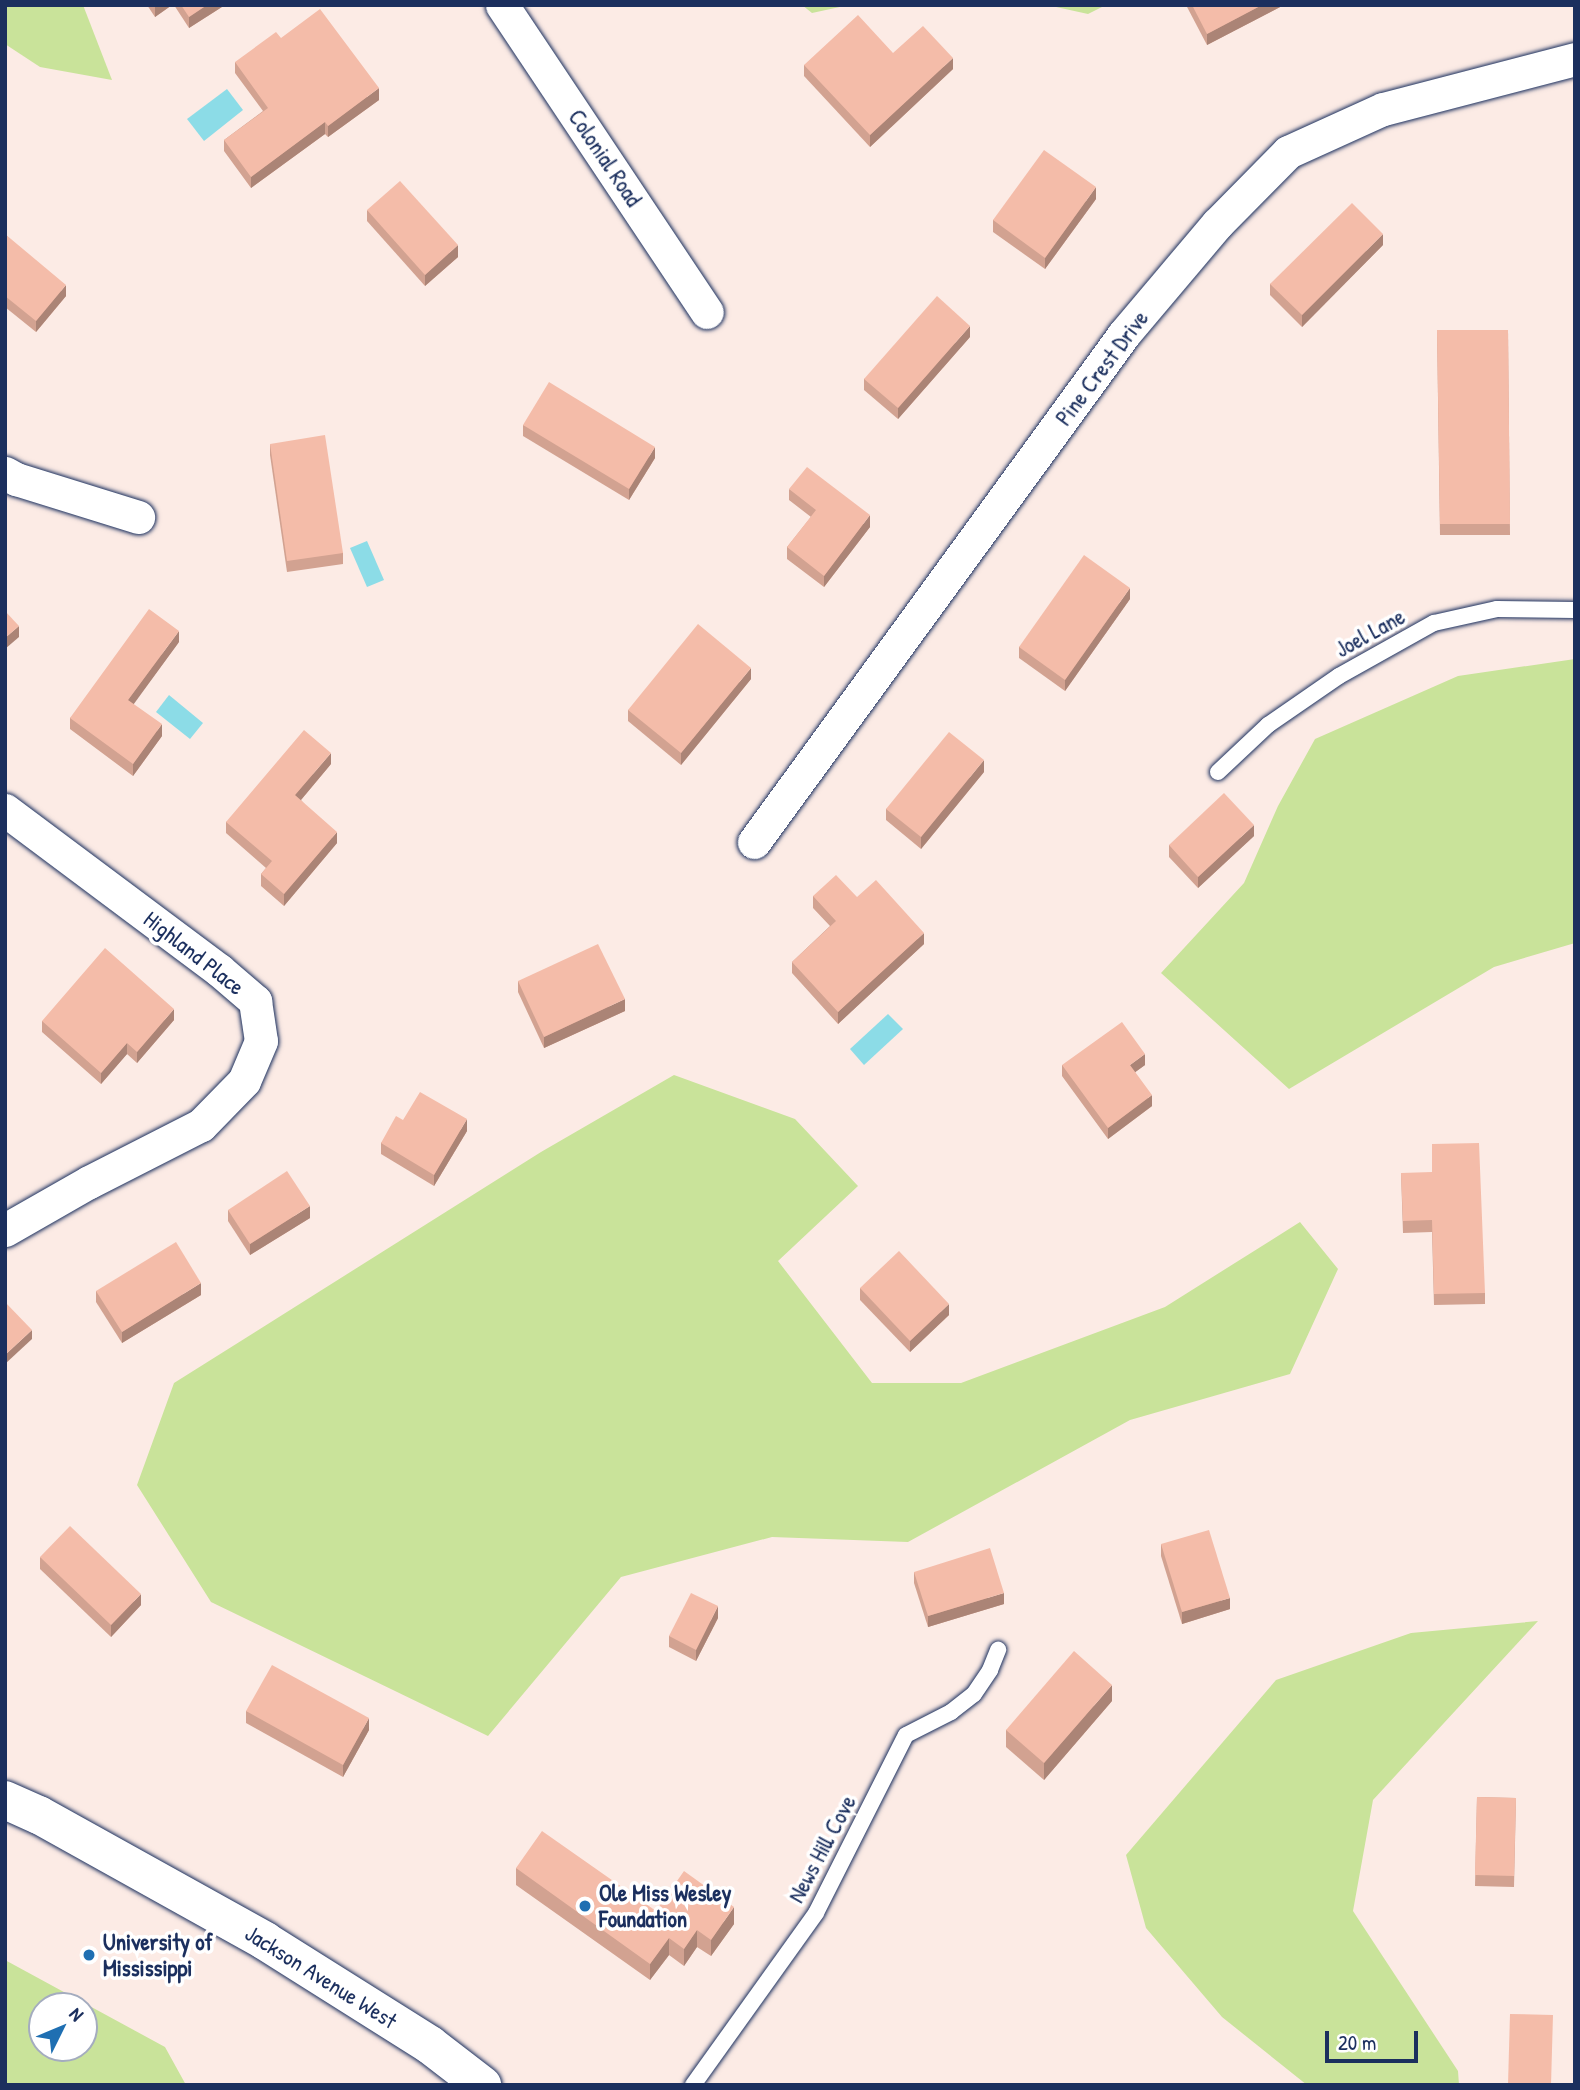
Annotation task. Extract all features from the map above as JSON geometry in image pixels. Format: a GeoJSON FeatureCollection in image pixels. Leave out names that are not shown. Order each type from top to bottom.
{"type":"FeatureCollection","features":[{"type":"Feature","properties":{"kind":"main road","name":"Jackson Avenue West"},"geometry":{"type":"LineString","coordinates":[[5,1800],[39,1815],[265,1941],[430,2045],[482,2085]]}},
{"type":"Feature","properties":{"kind":"street","name":"Colonial Road"},"geometry":{"type":"LineString","coordinates":[[502,5],[707,312]]}},
{"type":"Feature","properties":{"kind":"street","name":"Pine Crest Drive"},"geometry":{"type":"LineString","coordinates":[[754,842],[1124,334],[1217,224],[1288,152],[1383,109],[1575,59]]}},
{"type":"Feature","properties":{"kind":"street"},"geometry":{"type":"LineString","coordinates":[[5,473],[16,479],[138,517]]}},
{"type":"Feature","properties":{"kind":"street","name":"Highland Place"},"geometry":{"type":"LineString","coordinates":[[5,810],[219,970],[255,1001],[261,1041],[244,1081],[201,1125],[89,1182],[5,1230]]}},
{"type":"Feature","properties":{"kind":"lane","name":"Joel Lane"},"geometry":{"type":"LineString","coordinates":[[1218,772],[1268,725],[1339,676],[1434,623],[1497,609],[1575,610]]}},
{"type":"Feature","properties":{"kind":"lane","name":"News Hill Cove"},"geometry":{"type":"LineString","coordinates":[[692,2085],[816,1913],[906,1735],[951,1712],[974,1694],[990,1670],[998,1650]]}},
{"type":"Feature","properties":{"kind":"green space"},"geometry":{"type":"Polygon","coordinates":[[[5,5],[83,5],[112,80],[40,67],[5,44],[5,5]]]}},
{"type":"Feature","properties":{"kind":"green space"},"geometry":{"type":"Polygon","coordinates":[[[802,5],[849,5],[812,13],[802,5]]]}},
{"type":"Feature","properties":{"kind":"green space"},"geometry":{"type":"Polygon","coordinates":[[[1047,5],[1106,5],[1088,14],[1047,5]]]}},
{"type":"Feature","properties":{"kind":"green space"},"geometry":{"type":"Polygon","coordinates":[[[1575,659],[1575,943],[1494,967],[1289,1089],[1161,973],[1244,883],[1278,806],[1315,739],[1458,676],[1575,659]]]}},
{"type":"Feature","properties":{"kind":"green space"},"geometry":{"type":"Polygon","coordinates":[[[674,1075],[795,1119],[858,1186],[778,1261],[872,1383],[961,1383],[1165,1307],[1300,1222],[1338,1269],[1290,1374],[1130,1420],[908,1542],[772,1537],[621,1577],[488,1736],[211,1602],[137,1485],[174,1383],[541,1152],[674,1075]]]}},
{"type":"Feature","properties":{"kind":"green space"},"geometry":{"type":"Polygon","coordinates":[[[1538,1621],[1373,1800],[1353,1911],[1458,2071],[1459,2085],[1307,2085],[1222,2017],[1146,1928],[1126,1855],[1276,1680],[1411,1633],[1538,1621]]]}},
{"type":"Feature","properties":{"kind":"green space"},"geometry":{"type":"Polygon","coordinates":[[[5,1960],[64,1992],[28,1992],[28,2062],[98,2062],[98,2011],[165,2047],[186,2085],[5,2085],[5,1960]]]}},
{"type":"Feature","properties":{"kind":"water"},"geometry":{"type":"Polygon","coordinates":[[[227,89],[243,110],[204,141],[187,119],[227,89]]]}},
{"type":"Feature","properties":{"kind":"water"},"geometry":{"type":"Polygon","coordinates":[[[367,541],[384,580],[367,587],[350,548],[367,541]]]}},
{"type":"Feature","properties":{"kind":"water"},"geometry":{"type":"Polygon","coordinates":[[[169,695],[203,723],[190,739],[156,712],[169,695]]]}},
{"type":"Feature","properties":{"kind":"water"},"geometry":{"type":"Polygon","coordinates":[[[888,1014],[903,1029],[864,1065],[850,1049],[888,1014]]]}},
{"type":"Feature","properties":{"kind":"building"},"geometry":{"type":"Polygon","coordinates":[[[181,5],[207,5],[189,17],[181,5]]]}},
{"type":"Feature","properties":{"kind":"building"},"geometry":{"type":"Polygon","coordinates":[[[1192,5],[1262,5],[1207,34],[1192,5]]]}},
{"type":"Feature","properties":{"kind":"building"},"geometry":{"type":"Polygon","coordinates":[[[320,9],[379,88],[328,126],[325,122],[251,177],[224,140],[268,108],[235,62],[276,32],[281,38],[320,9]]]}},
{"type":"Feature","properties":{"kind":"building"},"geometry":{"type":"Polygon","coordinates":[[[858,15],[893,53],[923,26],[953,58],[870,135],[804,65],[858,15]]]}},
{"type":"Feature","properties":{"kind":"building"},"geometry":{"type":"Polygon","coordinates":[[[1044,150],[1096,187],[1045,258],[993,220],[1044,150]]]}},
{"type":"Feature","properties":{"kind":"building"},"geometry":{"type":"Polygon","coordinates":[[[400,181],[458,245],[425,275],[367,210],[400,181]]]}},
{"type":"Feature","properties":{"kind":"building"},"geometry":{"type":"Polygon","coordinates":[[[1352,203],[1383,234],[1302,315],[1270,284],[1352,203]]]}},
{"type":"Feature","properties":{"kind":"building"},"geometry":{"type":"Polygon","coordinates":[[[5,234],[66,285],[36,321],[5,296],[5,234]]]}},
{"type":"Feature","properties":{"kind":"building"},"geometry":{"type":"Polygon","coordinates":[[[937,296],[970,326],[898,408],[864,379],[937,296]]]}},
{"type":"Feature","properties":{"kind":"building"},"geometry":{"type":"Polygon","coordinates":[[[1437,330],[1508,330],[1510,524],[1440,524],[1437,330]]]}},
{"type":"Feature","properties":{"kind":"building"},"geometry":{"type":"Polygon","coordinates":[[[549,382],[655,447],[629,489],[523,425],[549,382]]]}},
{"type":"Feature","properties":{"kind":"building"},"geometry":{"type":"Polygon","coordinates":[[[325,435],[343,553],[287,561],[270,444],[325,435]]]}},
{"type":"Feature","properties":{"kind":"building"},"geometry":{"type":"Polygon","coordinates":[[[807,467],[870,515],[824,576],[787,547],[816,510],[789,489],[807,467]]]}},
{"type":"Feature","properties":{"kind":"building"},"geometry":{"type":"Polygon","coordinates":[[[1084,555],[1130,588],[1065,680],[1019,647],[1084,555]]]}},
{"type":"Feature","properties":{"kind":"building"},"geometry":{"type":"Polygon","coordinates":[[[149,609],[179,631],[128,700],[162,724],[133,764],[70,718],[149,609]]]}},
{"type":"Feature","properties":{"kind":"building"},"geometry":{"type":"Polygon","coordinates":[[[5,611],[19,626],[5,638],[5,611]]]}},
{"type":"Feature","properties":{"kind":"building"},"geometry":{"type":"Polygon","coordinates":[[[698,624],[751,668],[681,753],[628,710],[698,624]]]}},
{"type":"Feature","properties":{"kind":"building"},"geometry":{"type":"Polygon","coordinates":[[[304,730],[331,753],[295,795],[337,832],[284,894],[261,874],[272,861],[226,822],[304,730]]]}},
{"type":"Feature","properties":{"kind":"building"},"geometry":{"type":"Polygon","coordinates":[[[949,732],[984,760],[921,837],[886,809],[949,732]]]}},
{"type":"Feature","properties":{"kind":"building"},"geometry":{"type":"Polygon","coordinates":[[[1224,793],[1254,825],[1198,877],[1169,845],[1224,793]]]}},
{"type":"Feature","properties":{"kind":"building"},"geometry":{"type":"Polygon","coordinates":[[[836,875],[857,897],[876,880],[924,933],[838,1012],[792,962],[836,921],[813,896],[836,875]]]}},
{"type":"Feature","properties":{"kind":"building"},"geometry":{"type":"Polygon","coordinates":[[[598,944],[625,999],[544,1037],[518,981],[598,944]]]}},
{"type":"Feature","properties":{"kind":"building"},"geometry":{"type":"Polygon","coordinates":[[[105,948],[174,1009],[137,1052],[127,1043],[101,1073],[42,1021],[105,948]]]}},
{"type":"Feature","properties":{"kind":"building"},"geometry":{"type":"Polygon","coordinates":[[[1122,1022],[1145,1054],[1130,1065],[1152,1095],[1108,1128],[1062,1065],[1122,1022]]]}},
{"type":"Feature","properties":{"kind":"building"},"geometry":{"type":"Polygon","coordinates":[[[420,1092],[467,1119],[434,1175],[381,1143],[396,1116],[403,1120],[420,1092]]]}},
{"type":"Feature","properties":{"kind":"building"},"geometry":{"type":"Polygon","coordinates":[[[1479,1143],[1485,1293],[1434,1294],[1432,1220],[1403,1221],[1401,1173],[1432,1172],[1432,1144],[1479,1143]]]}},
{"type":"Feature","properties":{"kind":"building"},"geometry":{"type":"Polygon","coordinates":[[[287,1171],[310,1206],[250,1244],[228,1210],[287,1171]]]}},
{"type":"Feature","properties":{"kind":"building"},"geometry":{"type":"Polygon","coordinates":[[[176,1242],[201,1283],[122,1332],[96,1291],[176,1242]]]}},
{"type":"Feature","properties":{"kind":"building"},"geometry":{"type":"Polygon","coordinates":[[[899,1251],[949,1304],[910,1341],[860,1288],[899,1251]]]}},
{"type":"Feature","properties":{"kind":"building"},"geometry":{"type":"Polygon","coordinates":[[[5,1302],[32,1330],[5,1355],[5,1302]]]}},
{"type":"Feature","properties":{"kind":"building"},"geometry":{"type":"Polygon","coordinates":[[[70,1526],[141,1594],[111,1625],[40,1557],[70,1526]]]}},
{"type":"Feature","properties":{"kind":"building"},"geometry":{"type":"Polygon","coordinates":[[[1209,1530],[1230,1598],[1182,1612],[1161,1544],[1209,1530]]]}},
{"type":"Feature","properties":{"kind":"building"},"geometry":{"type":"Polygon","coordinates":[[[990,1548],[1004,1593],[928,1616],[914,1572],[990,1548]]]}},
{"type":"Feature","properties":{"kind":"building"},"geometry":{"type":"Polygon","coordinates":[[[691,1593],[718,1606],[696,1650],[669,1636],[691,1593]]]}},
{"type":"Feature","properties":{"kind":"building"},"geometry":{"type":"Polygon","coordinates":[[[1074,1651],[1112,1685],[1044,1763],[1006,1730],[1074,1651]]]}},
{"type":"Feature","properties":{"kind":"building"},"geometry":{"type":"Polygon","coordinates":[[[272,1665],[369,1718],[343,1765],[246,1711],[272,1665]]]}},
{"type":"Feature","properties":{"kind":"building"},"geometry":{"type":"Polygon","coordinates":[[[1477,1797],[1516,1798],[1514,1876],[1475,1875],[1477,1797]]]}},
{"type":"Feature","properties":{"kind":"building","name":"Ole Miss Wesley Foundation"},"geometry":{"type":"Polygon","coordinates":[[[542,1831],[656,1911],[684,1871],[734,1907],[711,1940],[697,1930],[684,1949],[669,1938],[650,1964],[516,1868],[542,1831]]]}},
{"type":"Feature","properties":{"kind":"building"},"geometry":{"type":"Polygon","coordinates":[[[1510,2014],[1553,2015],[1551,2085],[1508,2085],[1510,2014]]]}},
{"type":"Feature","properties":{"kind":"place","name":"Ole Miss Wesley Foundation"},"geometry":{"type":"Point","coordinates":[585,1906]}},
{"type":"Feature","properties":{"kind":"place","name":"University of Mississippi"},"geometry":{"type":"Point","coordinates":[89,1955]}}]}
